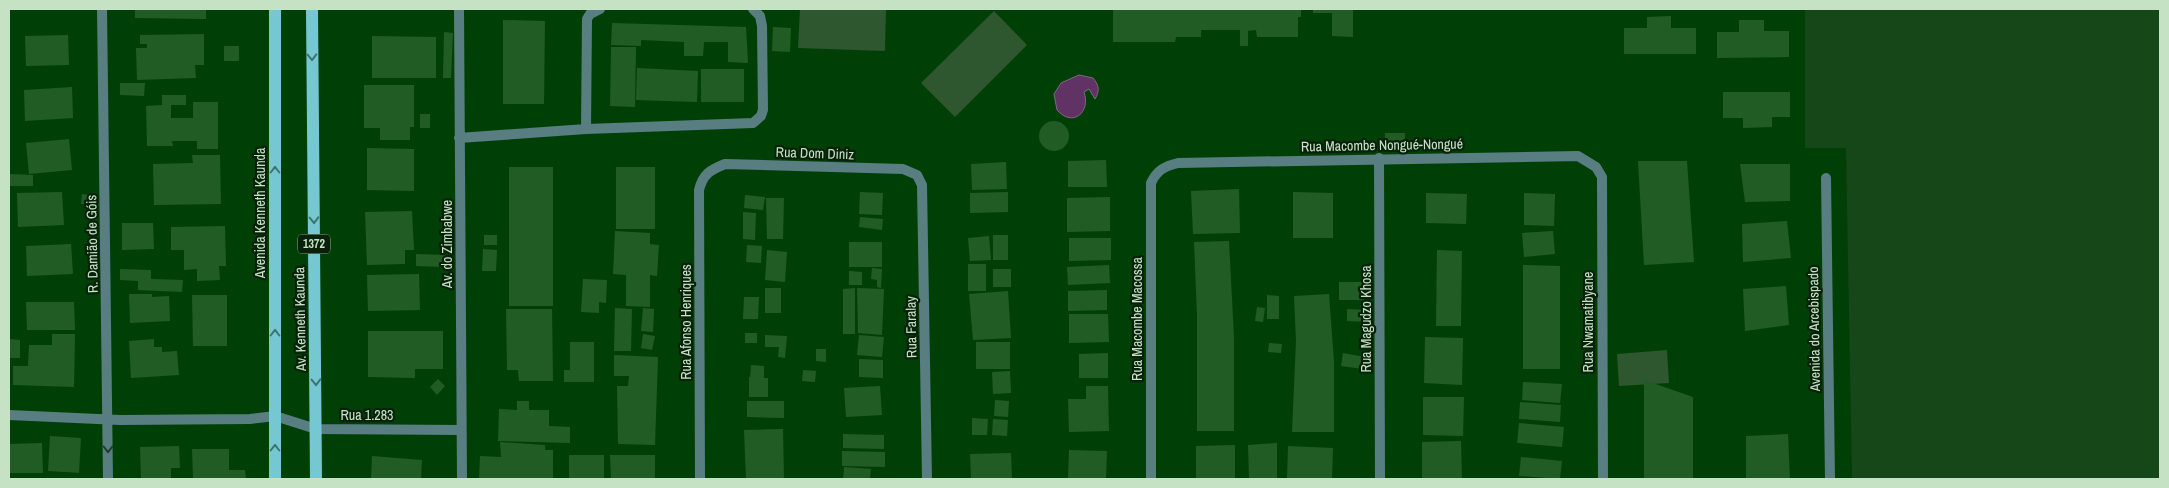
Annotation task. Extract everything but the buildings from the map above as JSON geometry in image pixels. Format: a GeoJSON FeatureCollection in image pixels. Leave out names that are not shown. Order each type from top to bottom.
{"type":"FeatureCollection","features":[{"type":"Feature","properties":{"kind":"main road","name":"Avenida Kenneth Kaunda"},"geometry":{"type":"LineString","coordinates":[[275,9],[275,416]]}},
{"type":"Feature","properties":{"kind":"main road","name":"Av. Kenneth Kaunda"},"geometry":{"type":"LineString","coordinates":[[312,9],[316,479]]}},
{"type":"Feature","properties":{"kind":"main road"},"geometry":{"type":"LineString","coordinates":[[275,416],[276,479]]}},
{"type":"Feature","properties":{"kind":"street","name":"R. Damião de Góis"},"geometry":{"type":"LineString","coordinates":[[102,9],[108,479]]}},
{"type":"Feature","properties":{"kind":"street","name":"Av. do Zimbabwe"},"geometry":{"type":"LineString","coordinates":[[458,9],[462,479]]}},
{"type":"Feature","properties":{"kind":"street"},"geometry":{"type":"LineString","coordinates":[[586,129],[587,19],[590,14],[600,9]]}},
{"type":"Feature","properties":{"kind":"street"},"geometry":{"type":"LineString","coordinates":[[459,138],[586,129],[694,126],[752,122],[757,120],[763,110],[762,26],[760,16],[753,9]]}},
{"type":"Feature","properties":{"kind":"street","name":"Rua Macombe Nongué-Nongué"},"geometry":{"type":"LineString","coordinates":[[1166,166],[1178,162],[1578,156],[1596,167]]}},
{"type":"Feature","properties":{"kind":"street","name":"Rua Magudzo Khosa"},"geometry":{"type":"LineString","coordinates":[[1380,158],[1380,479]]}},
{"type":"Feature","properties":{"kind":"street","name":"Rua Dom Diniz"},"geometry":{"type":"LineString","coordinates":[[711,169],[724,164],[903,169],[918,175]]}},
{"type":"Feature","properties":{"kind":"street","name":"Rua Macombe Macossa"},"geometry":{"type":"LineString","coordinates":[[1152,479],[1151,183],[1154,175],[1166,166]]}},
{"type":"Feature","properties":{"kind":"street","name":"Rua Nwamatibyane"},"geometry":{"type":"LineString","coordinates":[[1596,167],[1602,177],[1603,479]]}},
{"type":"Feature","properties":{"kind":"street","name":"Rua Afonso Henriques"},"geometry":{"type":"LineString","coordinates":[[700,479],[699,190],[702,178],[711,169]]}},
{"type":"Feature","properties":{"kind":"street","name":"Rua Faralay"},"geometry":{"type":"LineString","coordinates":[[918,175],[922,185],[927,479]]}},
{"type":"Feature","properties":{"kind":"street","name":"Avenida do Arcebispado"},"geometry":{"type":"LineString","coordinates":[[1826,178],[1830,479]]}},
{"type":"Feature","properties":{"kind":"street"},"geometry":{"type":"LineString","coordinates":[[9,415],[120,420],[241,419],[275,416]]}},
{"type":"Feature","properties":{"kind":"street","name":"Rua 1.283"},"geometry":{"type":"LineString","coordinates":[[275,416],[316,429],[461,430]]}},
{"type":"Feature","properties":{"kind":"shaded area"},"geometry":{"type":"Polygon","coordinates":[[[800,9],[886,9],[885,51],[798,48],[800,9]]]}},
{"type":"Feature","properties":{"kind":"shaded area"},"geometry":{"type":"Polygon","coordinates":[[[1805,9],[2160,9],[2160,479],[1852,479],[1846,148],[1805,148],[1805,9]]]}},
{"type":"Feature","properties":{"kind":"shaded area"},"geometry":{"type":"Polygon","coordinates":[[[994,11],[1027,45],[955,117],[921,83],[994,11]]]}},
{"type":"Feature","properties":{"kind":"shaded area"},"geometry":{"type":"Polygon","coordinates":[[[1079,75],[1093,78],[1098,86],[1098,93],[1095,99],[1089,89],[1084,92],[1086,99],[1083,111],[1079,115],[1069,118],[1057,110],[1054,94],[1061,83],[1079,75]]]}},
{"type":"Feature","properties":{"kind":"shaded area"},"geometry":{"type":"Polygon","coordinates":[[[1667,350],[1669,383],[1619,386],[1617,354],[1667,350]]]}}]}
